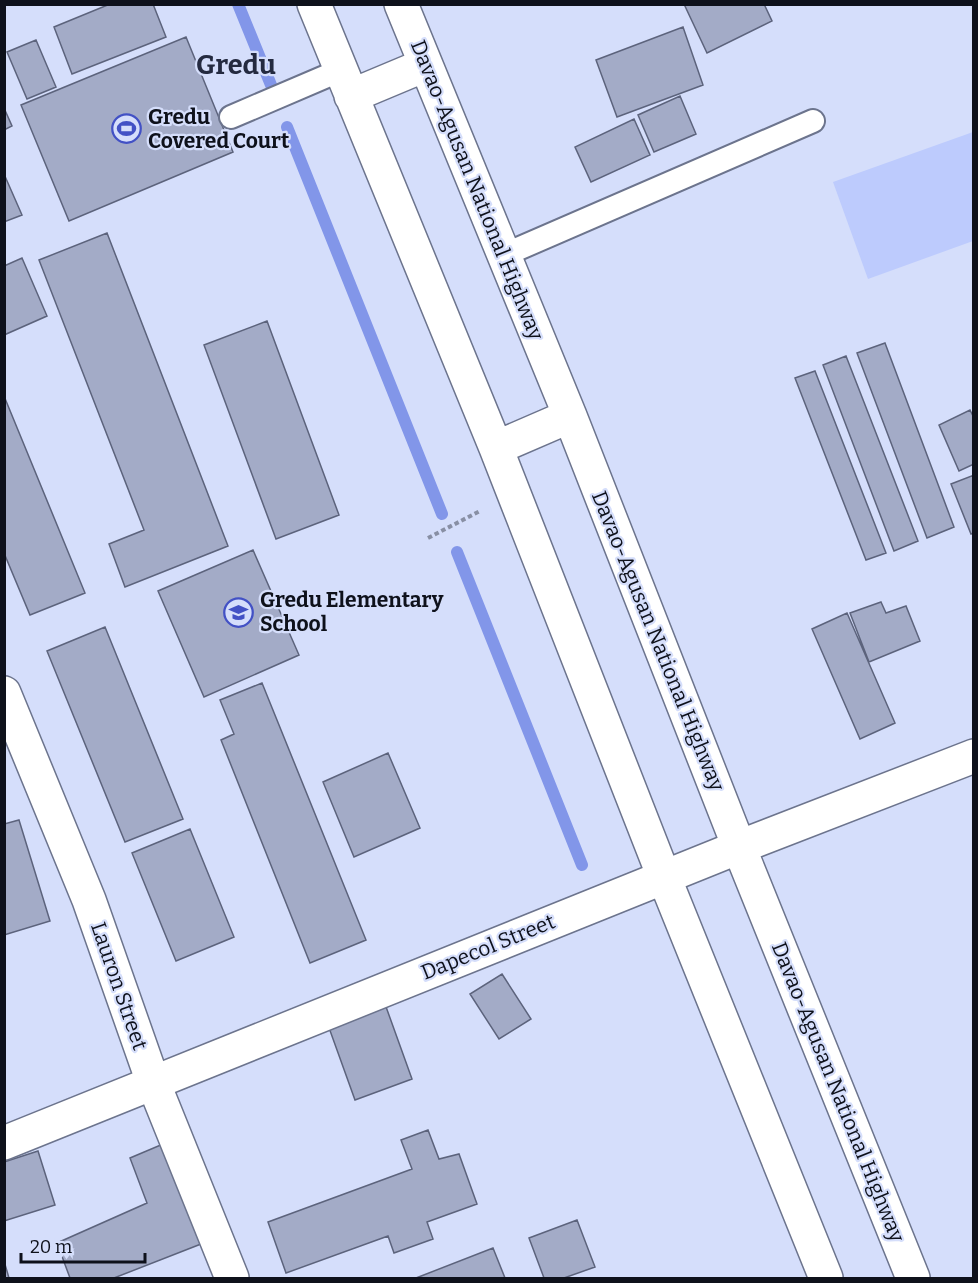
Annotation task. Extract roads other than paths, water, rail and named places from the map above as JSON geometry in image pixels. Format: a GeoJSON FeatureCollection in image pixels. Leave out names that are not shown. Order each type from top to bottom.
{"type":"FeatureCollection","features":[{"type":"Feature","properties":{"kind":"main road"},"geometry":{"type":"LineString","coordinates":[[314,4],[496,448],[664,877],[826,1278]]}},
{"type":"Feature","properties":{"kind":"main road","name":"Davao-Agusan National Highway"},"geometry":{"type":"LineString","coordinates":[[401,4],[570,416],[913,1278]]}},
{"type":"Feature","properties":{"kind":"main road"},"geometry":{"type":"LineString","coordinates":[[346,83],[425,64]]}},
{"type":"Feature","properties":{"kind":"main road"},"geometry":{"type":"LineString","coordinates":[[496,448],[570,416]]}},
{"type":"Feature","properties":{"kind":"main road","name":"Lauron Street"},"geometry":{"type":"LineString","coordinates":[[4,693],[89,900],[153,1082],[232,1278]]}},
{"type":"Feature","properties":{"kind":"main road","name":"Dapecol Street"},"geometry":{"type":"LineString","coordinates":[[4,1143],[664,877],[974,756]]}},
{"type":"Feature","properties":{"kind":"lane"},"geometry":{"type":"LineString","coordinates":[[231,117],[346,83]]}},
{"type":"Feature","properties":{"kind":"lane"},"geometry":{"type":"LineString","coordinates":[[504,255],[813,121]]}},
{"type":"Feature","properties":{"kind":"waterway"},"geometry":{"type":"LineString","coordinates":[[238,4],[271,85]]}},
{"type":"Feature","properties":{"kind":"waterway"},"geometry":{"type":"LineString","coordinates":[[287,127],[442,514]]}},
{"type":"Feature","properties":{"kind":"waterway"},"geometry":{"type":"LineString","coordinates":[[457,552],[582,865]]}},
{"type":"Feature","properties":{"kind":"place","name":"Gredu Covered Court"},"geometry":{"type":"Point","coordinates":[127,129]}},
{"type":"Feature","properties":{"kind":"place","name":"Gredu Elementary School"},"geometry":{"type":"Point","coordinates":[239,612]}},
{"type":"Feature","properties":{"kind":"district","name":"Gredu"},"geometry":{"type":"Point","coordinates":[236,65]}}]}
